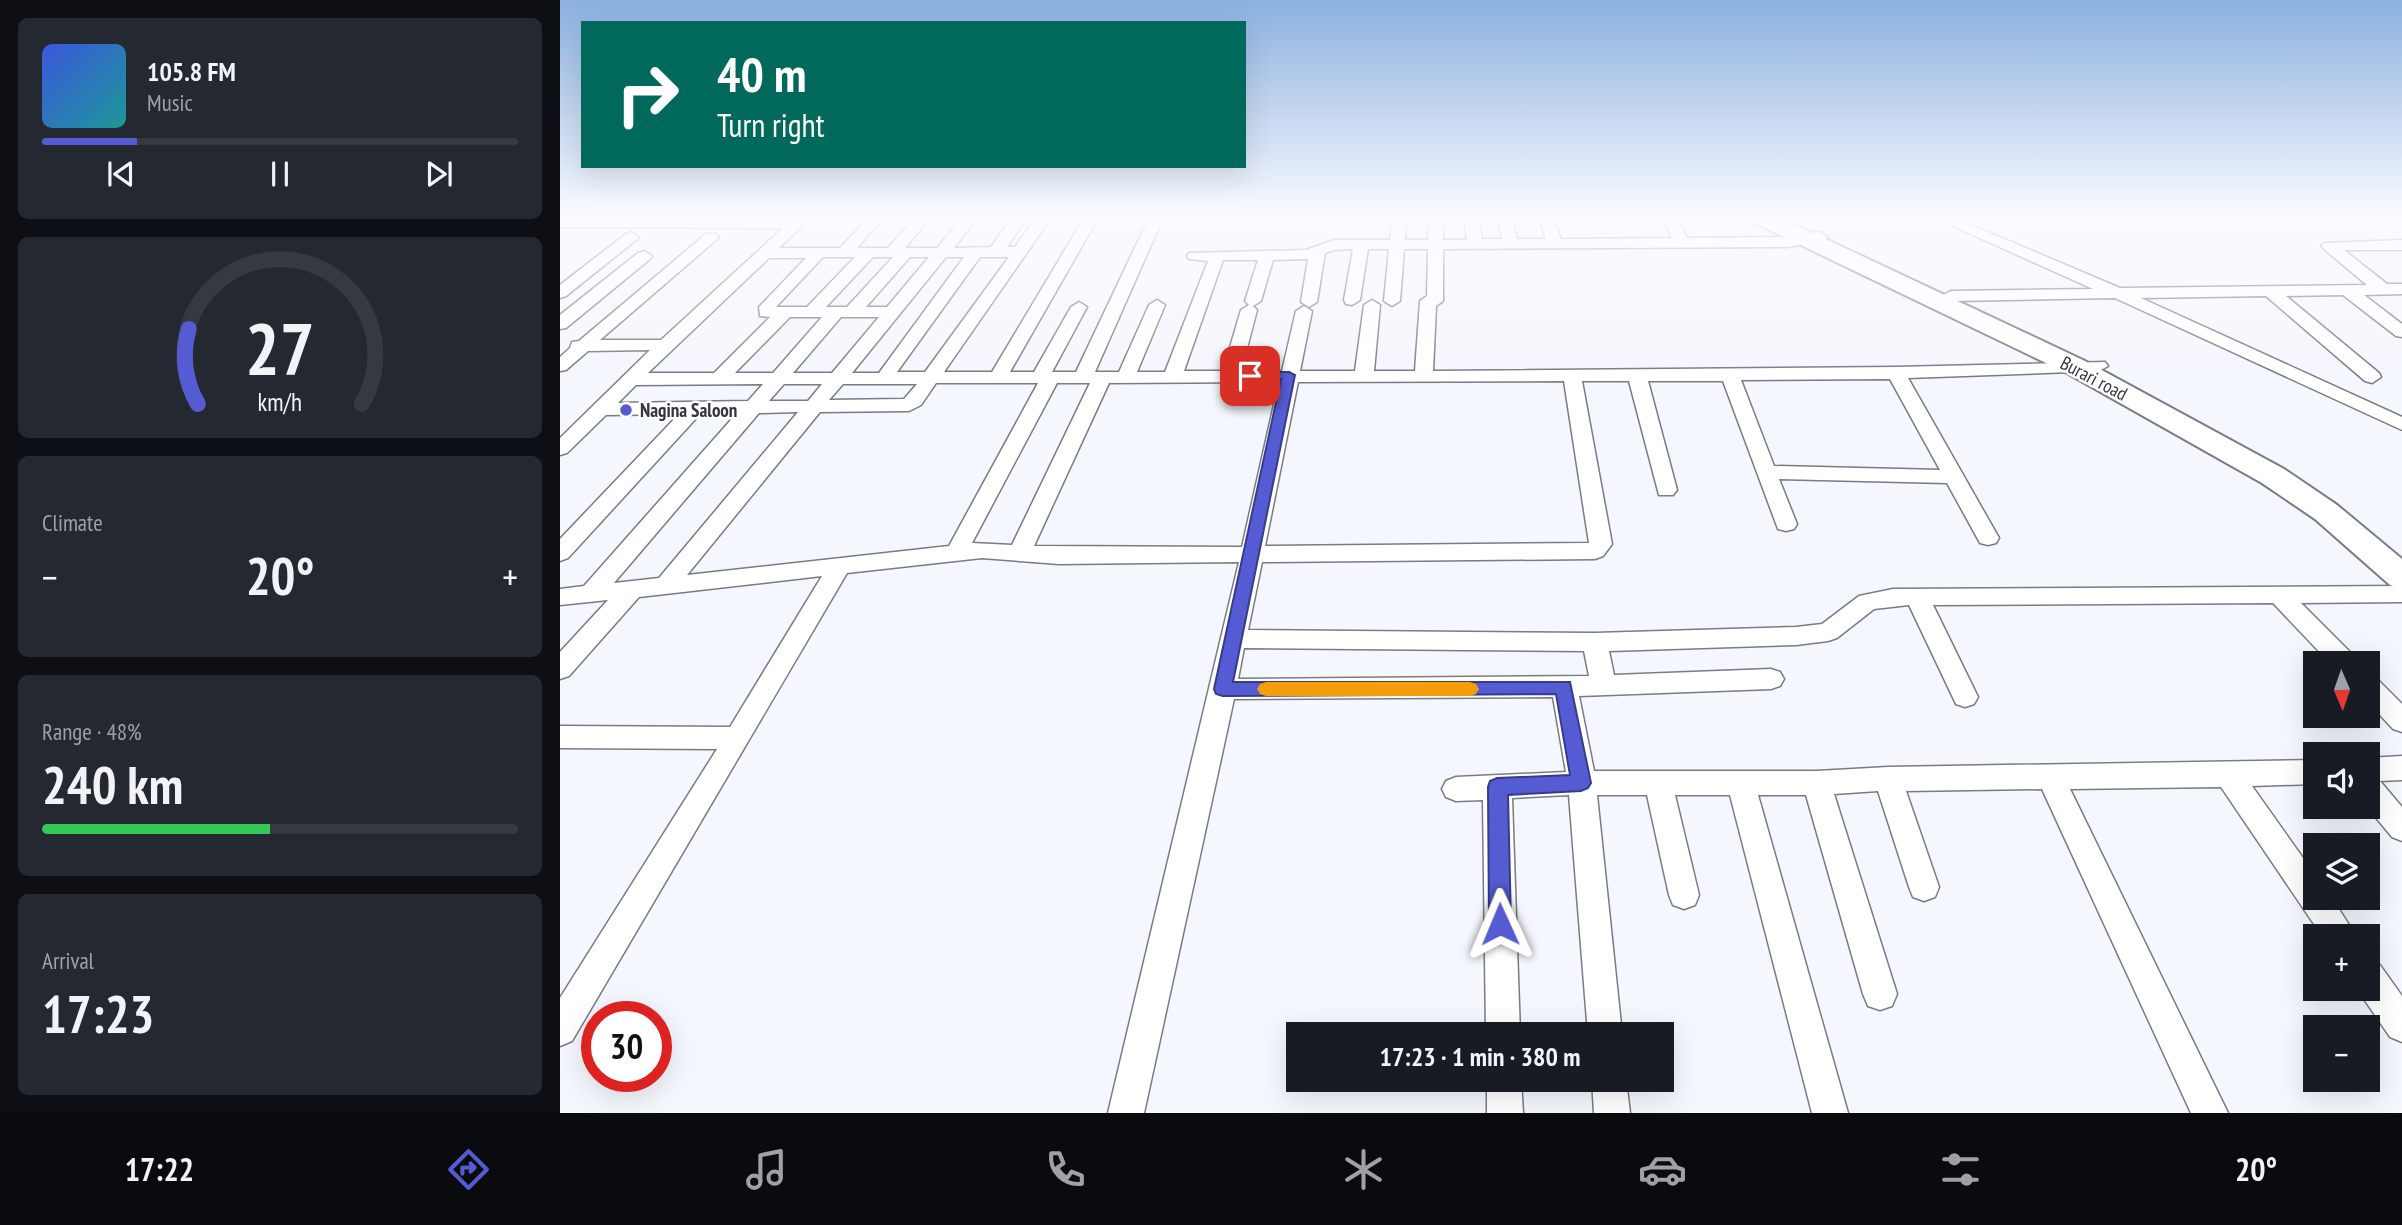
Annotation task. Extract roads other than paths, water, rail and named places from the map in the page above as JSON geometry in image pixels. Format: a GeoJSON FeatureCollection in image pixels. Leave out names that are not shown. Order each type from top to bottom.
{"type":"FeatureCollection","features":[{"type":"Feature","properties":{"kind":"main road","name":"Burari road"},"geometry":{"type":"LineString","coordinates":[[1882,270],[2271,456],[2301,476],[2402,558]]}},
{"type":"Feature","properties":{"kind":"main road","name":"Burari road"},"geometry":{"type":"LineString","coordinates":[[2087,366],[2296,491],[2326,512],[2402,577]]}},
{"type":"Feature","properties":{"kind":"street"},"geometry":{"type":"LineString","coordinates":[[560,293],[589,270]]}},
{"type":"Feature","properties":{"kind":"street"},"geometry":{"type":"LineString","coordinates":[[560,324],[627,270]]}},
{"type":"Feature","properties":{"kind":"street"},"geometry":{"type":"LineString","coordinates":[[560,366],[673,270]]}},
{"type":"Feature","properties":{"kind":"street"},"geometry":{"type":"LineString","coordinates":[[561,447],[747,270]]}},
{"type":"Feature","properties":{"kind":"street"},"geometry":{"type":"LineString","coordinates":[[803,270],[765,310],[892,312]]}},
{"type":"Feature","properties":{"kind":"street"},"geometry":{"type":"LineString","coordinates":[[812,312],[853,270]]}},
{"type":"Feature","properties":{"kind":"street"},"geometry":{"type":"LineString","coordinates":[[590,595],[779,378],[883,270]]}},
{"type":"Feature","properties":{"kind":"street"},"geometry":{"type":"LineString","coordinates":[[665,586],[927,270]]}},
{"type":"Feature","properties":{"kind":"street"},"geometry":{"type":"LineString","coordinates":[[884,378],[963,270]]}},
{"type":"Feature","properties":{"kind":"street"},"geometry":{"type":"LineString","coordinates":[[601,409],[909,405],[1007,270]]}},
{"type":"Feature","properties":{"kind":"street"},"geometry":{"type":"LineString","coordinates":[[998,377],[1061,270]]}},
{"type":"Feature","properties":{"kind":"street"},"geometry":{"type":"LineString","coordinates":[[1020,552],[1135,270]]}},
{"type":"Feature","properties":{"kind":"street"},"geometry":{"type":"LineString","coordinates":[[1173,376],[1212,270]]}},
{"type":"Feature","properties":{"kind":"street"},"geometry":{"type":"LineString","coordinates":[[1231,376],[1263,270]]}},
{"type":"Feature","properties":{"kind":"street"},"geometry":{"type":"LineString","coordinates":[[1126,1113],[1223,689],[1314,270]]}},
{"type":"Feature","properties":{"kind":"street"},"geometry":{"type":"LineString","coordinates":[[1352,300],[1357,270]]}},
{"type":"Feature","properties":{"kind":"street"},"geometry":{"type":"LineString","coordinates":[[1392,301],[1395,270]]}},
{"type":"Feature","properties":{"kind":"street"},"geometry":{"type":"LineString","coordinates":[[1424,375],[1429,301],[1435,301],[1436,270]]}},
{"type":"Feature","properties":{"kind":"street"},"geometry":{"type":"LineString","coordinates":[[2075,270],[2137,294],[2402,414]]}},
{"type":"Feature","properties":{"kind":"street"},"geometry":{"type":"LineString","coordinates":[[2359,270],[2383,289]]}},
{"type":"Feature","properties":{"kind":"street"},"geometry":{"type":"LineString","coordinates":[[2346,289],[2402,332]]}},
{"type":"Feature","properties":{"kind":"street"},"geometry":{"type":"LineString","coordinates":[[1946,299],[2402,289]]}},
{"type":"Feature","properties":{"kind":"street"},"geometry":{"type":"LineString","coordinates":[[2270,291],[2372,377]]}},
{"type":"Feature","properties":{"kind":"street"},"geometry":{"type":"LineString","coordinates":[[2137,294],[2402,424]]}},
{"type":"Feature","properties":{"kind":"street"},"geometry":{"type":"LineString","coordinates":[[1126,376],[1157,305]]}},
{"type":"Feature","properties":{"kind":"street"},"geometry":{"type":"LineString","coordinates":[[1364,375],[1372,305]]}},
{"type":"Feature","properties":{"kind":"street"},"geometry":{"type":"LineString","coordinates":[[956,553],[1079,307]]}},
{"type":"Feature","properties":{"kind":"street"},"geometry":{"type":"LineString","coordinates":[[720,378],[785,312]]}},
{"type":"Feature","properties":{"kind":"street"},"geometry":{"type":"LineString","coordinates":[[560,346],[666,345]]}},
{"type":"Feature","properties":{"kind":"street"},"geometry":{"type":"LineString","coordinates":[[631,379],[1730,375],[1896,373],[2087,366]]}},
{"type":"Feature","properties":{"kind":"street"},"geometry":{"type":"LineString","coordinates":[[1896,373],[1988,538]]}},
{"type":"Feature","properties":{"kind":"street"},"geometry":{"type":"LineString","coordinates":[[1637,375],[1666,490]]}},
{"type":"Feature","properties":{"kind":"street"},"geometry":{"type":"LineString","coordinates":[[1730,375],[1786,524]]}},
{"type":"Feature","properties":{"kind":"street"},"geometry":{"type":"LineString","coordinates":[[560,597],[982,550],[1059,555],[1598,549],[1601,544],[1572,376]]}},
{"type":"Feature","properties":{"kind":"street"},"geometry":{"type":"LineString","coordinates":[[560,553],[695,408]]}},
{"type":"Feature","properties":{"kind":"street"},"geometry":{"type":"LineString","coordinates":[[1767,472],[1956,477]]}},
{"type":"Feature","properties":{"kind":"street"},"geometry":{"type":"LineString","coordinates":[[560,1029],[841,564]]}},
{"type":"Feature","properties":{"kind":"street"},"geometry":{"type":"LineString","coordinates":[[560,669],[631,591]]}},
{"type":"Feature","properties":{"kind":"street"},"geometry":{"type":"LineString","coordinates":[[2278,594],[2333,651]]}},
{"type":"Feature","properties":{"kind":"street"},"geometry":{"type":"LineString","coordinates":[[1233,639],[1595,642],[1817,634],[1835,629],[1872,600],[1917,596],[2402,594]]}},
{"type":"Feature","properties":{"kind":"street"},"geometry":{"type":"LineString","coordinates":[[1917,596],[1965,697]]}},
{"type":"Feature","properties":{"kind":"street"},"geometry":{"type":"LineString","coordinates":[[1595,642],[1602,685]]}},
{"type":"Feature","properties":{"kind":"street"},"geometry":{"type":"LineString","coordinates":[[1223,689],[1563,687],[1771,679]]}},
{"type":"Feature","properties":{"kind":"street"},"geometry":{"type":"LineString","coordinates":[[1563,687],[1581,783],[1604,1022]]}},
{"type":"Feature","properties":{"kind":"street"},"geometry":{"type":"LineString","coordinates":[[2380,698],[2402,721]]}},
{"type":"Feature","properties":{"kind":"street"},"geometry":{"type":"LineString","coordinates":[[560,737],[738,738]]}},
{"type":"Feature","properties":{"kind":"street"},"geometry":{"type":"LineString","coordinates":[[2380,769],[2402,768]]}},
{"type":"Feature","properties":{"kind":"street"},"geometry":{"type":"LineString","coordinates":[[1455,789],[1581,783],[1817,783],[1888,779],[2303,772]]}},
{"type":"Feature","properties":{"kind":"street"},"geometry":{"type":"LineString","coordinates":[[2229,775],[2332,924]]}},
{"type":"Feature","properties":{"kind":"street"},"geometry":{"type":"LineString","coordinates":[[2051,778],[2210,1113]]}},
{"type":"Feature","properties":{"kind":"street"},"geometry":{"type":"LineString","coordinates":[[1888,779],[1924,887]]}},
{"type":"Feature","properties":{"kind":"street"},"geometry":{"type":"LineString","coordinates":[[1658,783],[1684,895]]}},
{"type":"Feature","properties":{"kind":"street"},"geometry":{"type":"LineString","coordinates":[[1741,783],[1830,1113]]}},
{"type":"Feature","properties":{"kind":"street"},"geometry":{"type":"LineString","coordinates":[[1817,783],[1880,994]]}},
{"type":"Feature","properties":{"kind":"street"},"geometry":{"type":"LineString","coordinates":[[1497,787],[1503,1022]]}},
{"type":"Feature","properties":{"kind":"street"},"geometry":{"type":"LineString","coordinates":[[2380,801],[2402,828]]}},
{"type":"Feature","properties":{"kind":"street"},"geometry":{"type":"LineString","coordinates":[[2380,993],[2402,1025]]}},
{"type":"Feature","properties":{"kind":"street"},"geometry":{"type":"LineString","coordinates":[[1504,1092],[1505,1113]]}},
{"type":"Feature","properties":{"kind":"street"},"geometry":{"type":"LineString","coordinates":[[1610,1092],[1612,1113]]}},
{"type":"Feature","properties":{"kind":"place","name":"Nagina Saloon"},"geometry":{"type":"Point","coordinates":[626,410]}}]}
